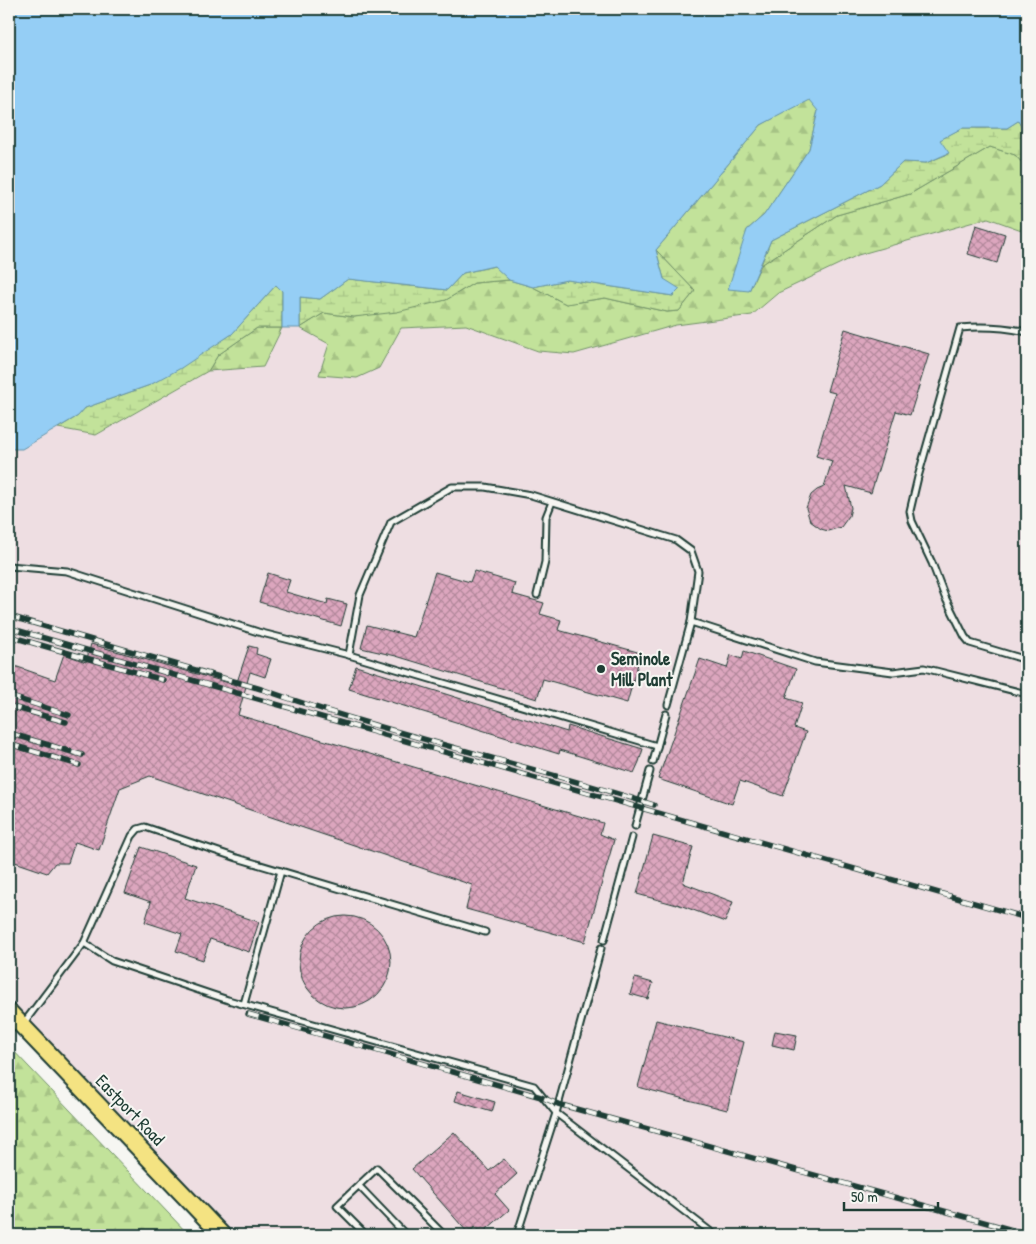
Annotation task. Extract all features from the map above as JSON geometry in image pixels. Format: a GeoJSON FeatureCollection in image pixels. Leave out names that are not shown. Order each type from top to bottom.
{"type":"FeatureCollection","features":[{"type":"Feature","properties":{"kind":"main road","name":"Eastport Road"},"geometry":{"type":"LineString","coordinates":[[9,1012],[222,1235]]}},
{"type":"Feature","properties":{"kind":"lane"},"geometry":{"type":"LineString","coordinates":[[1027,332],[1005,327],[978,326],[960,328],[910,512],[912,521],[932,563],[945,597],[970,644],[1027,660]]}},
{"type":"Feature","properties":{"kind":"lane"},"geometry":{"type":"LineString","coordinates":[[349,655],[360,595],[391,522],[452,487],[485,487],[531,496],[676,540],[692,551],[698,571],[691,622],[668,705]]}},
{"type":"Feature","properties":{"kind":"lane"},"geometry":{"type":"LineString","coordinates":[[537,595],[545,562],[546,517],[552,502]]}},
{"type":"Feature","properties":{"kind":"lane"},"geometry":{"type":"LineString","coordinates":[[9,566],[67,572],[258,632],[349,655],[657,746]]}},
{"type":"Feature","properties":{"kind":"lane"},"geometry":{"type":"LineString","coordinates":[[691,622],[815,662],[893,672],[924,668],[1027,694]]}},
{"type":"Feature","properties":{"kind":"lane"},"geometry":{"type":"LineString","coordinates":[[653,762],[666,714]]}},
{"type":"Feature","properties":{"kind":"lane"},"geometry":{"type":"LineString","coordinates":[[635,826],[650,771]]}},
{"type":"Feature","properties":{"kind":"lane"},"geometry":{"type":"LineString","coordinates":[[22,1026],[84,943],[132,836],[138,829],[145,827],[281,872],[485,932]]}},
{"type":"Feature","properties":{"kind":"lane"},"geometry":{"type":"LineString","coordinates":[[604,940],[632,837]]}},
{"type":"Feature","properties":{"kind":"lane"},"geometry":{"type":"LineString","coordinates":[[244,1004],[281,872]]}},
{"type":"Feature","properties":{"kind":"lane"},"geometry":{"type":"LineString","coordinates":[[84,943],[112,961],[244,1004],[534,1086],[556,1113],[715,1235]]}},
{"type":"Feature","properties":{"kind":"lane"},"geometry":{"type":"LineString","coordinates":[[517,1235],[556,1113],[602,948]]}},
{"type":"Feature","properties":{"kind":"lane"},"geometry":{"type":"LineString","coordinates":[[366,1235],[337,1206],[377,1168],[444,1235]]}},
{"type":"Feature","properties":{"kind":"lane"},"geometry":{"type":"LineString","coordinates":[[359,1186],[406,1235]]}},
{"type":"Feature","properties":{"kind":"shaded area"},"geometry":{"type":"Polygon","coordinates":[[[988,218],[1027,232],[1027,1235],[231,1235],[9,1002],[9,449],[22,448],[58,428],[96,435],[208,371],[263,367],[282,328],[300,328],[329,344],[319,375],[379,368],[401,328],[466,325],[538,351],[574,354],[676,325],[752,315],[778,293],[858,255],[988,218]]]}},
{"type":"Feature","properties":{"kind":"green space"},"geometry":{"type":"Polygon","coordinates":[[[809,99],[818,110],[809,149],[764,215],[747,230],[749,291],[761,265],[837,215],[910,194],[990,147],[1015,155],[1027,168],[1027,232],[988,218],[858,255],[778,293],[752,315],[676,325],[574,354],[538,351],[466,325],[401,328],[379,368],[357,378],[319,375],[329,344],[300,328],[324,313],[354,317],[446,300],[474,283],[509,280],[533,287],[566,304],[605,298],[667,312],[679,311],[695,291],[656,250],[761,125],[809,99]]]}},
{"type":"Feature","properties":{"kind":"green space"},"geometry":{"type":"Polygon","coordinates":[[[1018,121],[1027,136],[1027,168],[1015,155],[990,147],[910,194],[837,215],[761,265],[771,240],[880,184],[903,162],[926,163],[948,154],[939,140],[962,128],[1007,128],[1018,121]]]}},
{"type":"Feature","properties":{"kind":"green space"},"geometry":{"type":"Polygon","coordinates":[[[656,250],[695,291],[679,311],[667,312],[605,298],[566,304],[533,287],[567,280],[673,296],[664,279],[656,250]]]}},
{"type":"Feature","properties":{"kind":"green space"},"geometry":{"type":"Polygon","coordinates":[[[495,266],[509,280],[474,283],[446,300],[397,312],[354,317],[324,313],[300,328],[300,297],[320,299],[348,279],[447,290],[463,273],[495,266]]]}},
{"type":"Feature","properties":{"kind":"green space"},"geometry":{"type":"Polygon","coordinates":[[[276,285],[282,290],[282,328],[257,328],[218,355],[208,371],[96,435],[58,428],[78,416],[85,408],[150,385],[232,334],[276,285]]]}},
{"type":"Feature","properties":{"kind":"green space"},"geometry":{"type":"Polygon","coordinates":[[[257,328],[282,328],[263,367],[208,371],[218,355],[257,328]]]}},
{"type":"Feature","properties":{"kind":"green space"},"geometry":{"type":"Polygon","coordinates":[[[9,1046],[189,1235],[9,1235],[9,1046]]]}},
{"type":"Feature","properties":{"kind":"water"},"geometry":{"type":"Polygon","coordinates":[[[9,9],[1027,9],[1027,136],[1018,121],[1007,128],[962,128],[940,140],[949,153],[926,163],[903,162],[880,184],[771,240],[749,291],[728,289],[747,230],[764,215],[809,149],[818,111],[809,100],[761,125],[656,250],[664,279],[680,289],[673,296],[567,280],[533,287],[509,280],[494,266],[463,273],[447,290],[348,279],[320,299],[300,297],[300,328],[282,328],[282,291],[276,285],[232,334],[181,368],[150,385],[85,408],[78,416],[22,449],[9,449],[9,9]]]}},
{"type":"Feature","properties":{"kind":"building"},"geometry":{"type":"Polygon","coordinates":[[[976,225],[1005,234],[997,263],[968,254],[976,225]]]}},
{"type":"Feature","properties":{"kind":"building"},"geometry":{"type":"Polygon","coordinates":[[[845,329],[929,354],[910,415],[896,411],[871,493],[846,486],[851,508],[849,516],[841,527],[828,531],[821,529],[810,521],[806,508],[811,495],[824,487],[832,461],[816,456],[835,393],[827,391],[845,329]]]}},
{"type":"Feature","properties":{"kind":"building"},"geometry":{"type":"Polygon","coordinates":[[[474,571],[515,583],[512,594],[544,603],[540,614],[561,620],[558,630],[641,653],[627,703],[543,679],[537,699],[396,656],[361,648],[367,625],[414,637],[435,572],[470,582],[474,571]]]}},
{"type":"Feature","properties":{"kind":"building"},"geometry":{"type":"Polygon","coordinates":[[[268,573],[290,580],[286,592],[327,604],[328,599],[347,604],[341,626],[259,602],[268,573]]]}},
{"type":"Feature","properties":{"kind":"building"},"geometry":{"type":"Polygon","coordinates":[[[91,644],[236,685],[249,646],[257,648],[256,654],[271,659],[265,677],[250,672],[238,715],[603,823],[600,834],[614,840],[585,942],[466,909],[472,885],[150,776],[120,788],[99,850],[75,842],[68,863],[55,863],[47,873],[9,860],[9,664],[55,680],[64,654],[86,662],[91,644]]]}},
{"type":"Feature","properties":{"kind":"building"},"geometry":{"type":"Polygon","coordinates":[[[744,651],[796,669],[786,698],[802,703],[794,728],[806,732],[783,796],[740,781],[732,804],[658,779],[700,659],[727,668],[731,655],[742,659],[744,651]]]}},
{"type":"Feature","properties":{"kind":"building"},"geometry":{"type":"Polygon","coordinates":[[[356,666],[567,732],[568,726],[643,749],[639,762],[634,773],[560,750],[559,754],[349,689],[356,666]]]}},
{"type":"Feature","properties":{"kind":"building"},"geometry":{"type":"Polygon","coordinates":[[[653,836],[693,847],[683,883],[733,902],[725,922],[677,904],[637,894],[653,836]]]}},
{"type":"Feature","properties":{"kind":"building"},"geometry":{"type":"Polygon","coordinates":[[[141,847],[196,865],[185,898],[259,922],[249,952],[210,939],[203,960],[176,951],[182,934],[145,922],[151,902],[125,893],[141,847]]]}},
{"type":"Feature","properties":{"kind":"building"},"geometry":{"type":"Polygon","coordinates":[[[345,916],[363,919],[378,929],[388,944],[391,962],[388,980],[378,995],[363,1005],[345,1008],[327,1005],[312,995],[302,980],[299,962],[302,944],[312,929],[327,919],[345,916]]]}},
{"type":"Feature","properties":{"kind":"building"},"geometry":{"type":"Polygon","coordinates":[[[635,978],[653,983],[648,999],[630,994],[635,978]]]}},
{"type":"Feature","properties":{"kind":"building"},"geometry":{"type":"Polygon","coordinates":[[[656,1020],[744,1042],[727,1110],[638,1087],[656,1020]]]}},
{"type":"Feature","properties":{"kind":"building"},"geometry":{"type":"Polygon","coordinates":[[[775,1031],[797,1035],[794,1050],[772,1045],[775,1031]]]}},
{"type":"Feature","properties":{"kind":"building"},"geometry":{"type":"Polygon","coordinates":[[[458,1091],[495,1102],[492,1112],[455,1101],[458,1091]]]}},
{"type":"Feature","properties":{"kind":"building"},"geometry":{"type":"Polygon","coordinates":[[[454,1132],[489,1171],[504,1159],[517,1174],[495,1194],[509,1210],[481,1234],[475,1227],[468,1233],[412,1169],[454,1132]]]}},
{"type":"Feature","properties":{"kind":"railway"},"geometry":{"type":"LineString","coordinates":[[9,616],[261,689],[408,735],[654,805]]}},
{"type":"Feature","properties":{"kind":"railway"},"geometry":{"type":"LineString","coordinates":[[9,628],[1027,918]]}},
{"type":"Feature","properties":{"kind":"railway"},"geometry":{"type":"LineString","coordinates":[[9,636],[163,680]]}},
{"type":"Feature","properties":{"kind":"railway"},"geometry":{"type":"LineString","coordinates":[[9,696],[69,715]]}},
{"type":"Feature","properties":{"kind":"railway"},"geometry":{"type":"LineString","coordinates":[[9,706],[66,722]]}},
{"type":"Feature","properties":{"kind":"railway"},"geometry":{"type":"LineString","coordinates":[[9,733],[82,755]]}},
{"type":"Feature","properties":{"kind":"railway"},"geometry":{"type":"LineString","coordinates":[[9,744],[79,765]]}},
{"type":"Feature","properties":{"kind":"railway"},"geometry":{"type":"LineString","coordinates":[[248,1014],[541,1097],[558,1104],[1027,1234]]}},
{"type":"Feature","properties":{"kind":"place","name":"Seminole Mill Plant"},"geometry":{"type":"Point","coordinates":[601,669]}}]}
